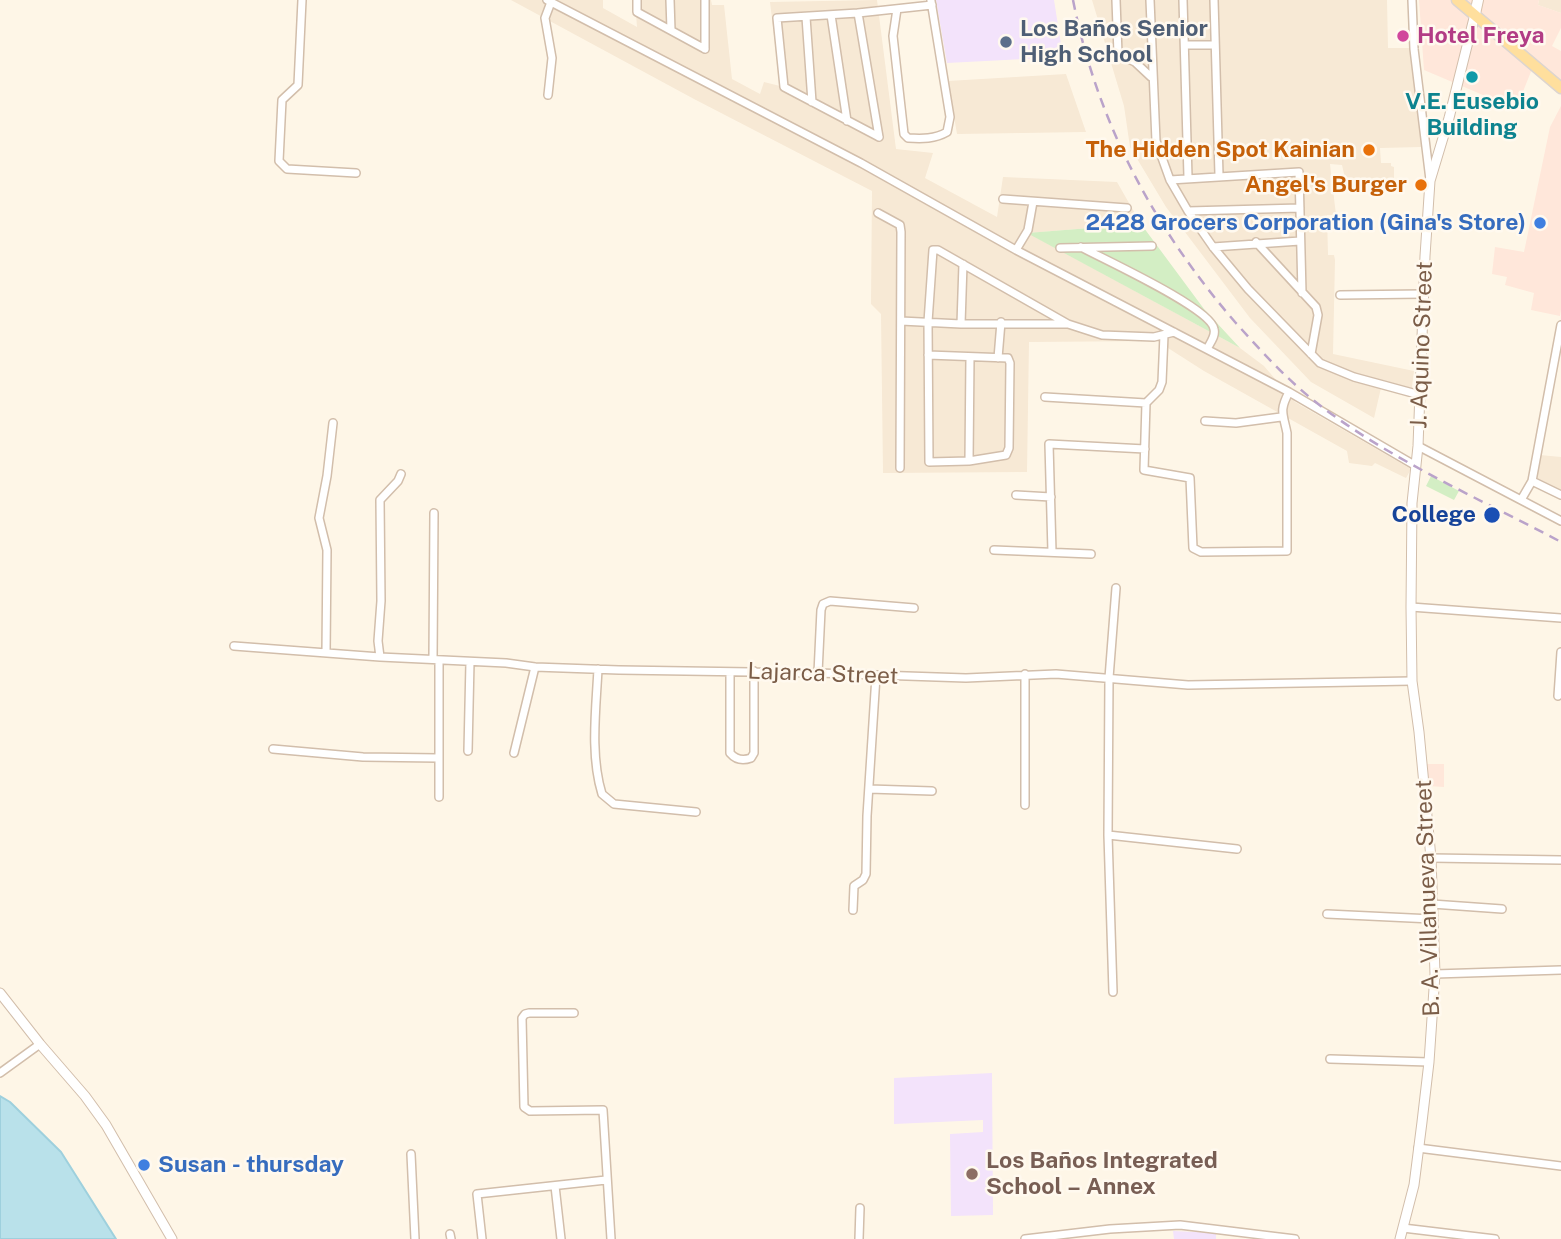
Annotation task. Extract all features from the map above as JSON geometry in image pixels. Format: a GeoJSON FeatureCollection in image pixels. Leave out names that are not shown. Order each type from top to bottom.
{"type":"FeatureCollection","features":[{"type":"Feature","properties":{"kind":"main road"},"geometry":{"type":"LineString","coordinates":[[1457,0],[1561,88]]}},
{"type":"Feature","properties":{"kind":"main road"},"geometry":{"type":"LineString","coordinates":[[1475,14],[1478,0]]}},
{"type":"Feature","properties":{"kind":"street"},"geometry":{"type":"LineString","coordinates":[[302,0],[298,85],[282,100],[279,161],[286,169],[356,173]]}},
{"type":"Feature","properties":{"kind":"street"},"geometry":{"type":"LineString","coordinates":[[637,0],[637,12],[705,49],[705,0]]}},
{"type":"Feature","properties":{"kind":"street"},"geometry":{"type":"LineString","coordinates":[[670,0],[671,30]]}},
{"type":"Feature","properties":{"kind":"street"},"geometry":{"type":"LineString","coordinates":[[1116,0],[1118,54],[1135,62],[1152,77]]}},
{"type":"Feature","properties":{"kind":"street"},"geometry":{"type":"LineString","coordinates":[[1150,0],[1156,141],[1170,180],[1188,211],[1213,247],[1248,289],[1311,354],[1329,368],[1420,395]]}},
{"type":"Feature","properties":{"kind":"street"},"geometry":{"type":"LineString","coordinates":[[1183,0],[1188,177]]}},
{"type":"Feature","properties":{"kind":"street"},"geometry":{"type":"LineString","coordinates":[[1214,0],[1219,175]]}},
{"type":"Feature","properties":{"kind":"street"},"geometry":{"type":"LineString","coordinates":[[1412,0],[1414,49],[1430,181]]}},
{"type":"Feature","properties":{"kind":"street"},"geometry":{"type":"LineString","coordinates":[[548,95],[552,58],[545,18],[549,1],[861,163],[1016,250],[1289,392],[1416,466]]}},
{"type":"Feature","properties":{"kind":"street"},"geometry":{"type":"LineString","coordinates":[[858,13],[879,137],[784,87],[777,18],[897,9],[931,2],[950,117],[947,132],[928,138],[908,138],[904,134],[893,36],[897,9]]}},
{"type":"Feature","properties":{"kind":"street","name":"J. Aquino Street"},"geometry":{"type":"LineString","coordinates":[[1412,681],[1412,503],[1418,446],[1430,181],[1475,14]]}},
{"type":"Feature","properties":{"kind":"street"},"geometry":{"type":"LineString","coordinates":[[831,15],[847,121]]}},
{"type":"Feature","properties":{"kind":"street"},"geometry":{"type":"LineString","coordinates":[[806,17],[812,102]]}},
{"type":"Feature","properties":{"kind":"street"},"geometry":{"type":"LineString","coordinates":[[1185,45],[1215,45]]}},
{"type":"Feature","properties":{"kind":"street"},"geometry":{"type":"LineString","coordinates":[[1170,180],[1299,172],[1302,293]]}},
{"type":"Feature","properties":{"kind":"street"},"geometry":{"type":"LineString","coordinates":[[1003,199],[1127,208]]}},
{"type":"Feature","properties":{"kind":"street"},"geometry":{"type":"LineString","coordinates":[[1016,250],[1028,230],[1033,202]]}},
{"type":"Feature","properties":{"kind":"street"},"geometry":{"type":"LineString","coordinates":[[1188,211],[1300,208]]}},
{"type":"Feature","properties":{"kind":"street"},"geometry":{"type":"LineString","coordinates":[[878,213],[900,225],[900,468]]}},
{"type":"Feature","properties":{"kind":"street"},"geometry":{"type":"LineString","coordinates":[[1213,247],[1300,241]]}},
{"type":"Feature","properties":{"kind":"street"},"geometry":{"type":"LineString","coordinates":[[1256,242],[1316,307],[1318,315],[1311,354]]}},
{"type":"Feature","properties":{"kind":"street"},"geometry":{"type":"LineString","coordinates":[[1060,248],[1152,246]]}},
{"type":"Feature","properties":{"kind":"street"},"geometry":{"type":"LineString","coordinates":[[1081,247],[1191,304],[1214,328],[1213,338],[1207,349]]}},
{"type":"Feature","properties":{"kind":"street"},"geometry":{"type":"LineString","coordinates":[[928,355],[1008,358],[1010,363],[1009,448],[1006,455],[1000,457],[969,461],[929,462],[928,355],[928,322],[933,250],[938,250],[1068,324],[1102,335],[1154,337],[1174,332]]}},
{"type":"Feature","properties":{"kind":"street"},"geometry":{"type":"LineString","coordinates":[[961,324],[963,264]]}},
{"type":"Feature","properties":{"kind":"street"},"geometry":{"type":"LineString","coordinates":[[1340,295],[1423,294]]}},
{"type":"Feature","properties":{"kind":"street"},"geometry":{"type":"LineString","coordinates":[[901,321],[1068,324]]}},
{"type":"Feature","properties":{"kind":"street"},"geometry":{"type":"LineString","coordinates":[[998,358],[1001,322]]}},
{"type":"Feature","properties":{"kind":"street"},"geometry":{"type":"LineString","coordinates":[[1521,500],[1532,481],[1561,325]]}},
{"type":"Feature","properties":{"kind":"street"},"geometry":{"type":"LineString","coordinates":[[1164,335],[1162,382],[1159,390],[1146,403],[1144,470],[1191,478],[1192,548],[1202,552],[1287,551],[1287,433],[1281,417],[1282,405],[1289,392]]}},
{"type":"Feature","properties":{"kind":"street"},"geometry":{"type":"LineString","coordinates":[[969,461],[970,357]]}},
{"type":"Feature","properties":{"kind":"street"},"geometry":{"type":"LineString","coordinates":[[1045,397],[1146,403]]}},
{"type":"Feature","properties":{"kind":"street"},"geometry":{"type":"LineString","coordinates":[[1205,421],[1236,423],[1281,417]]}},
{"type":"Feature","properties":{"kind":"street"},"geometry":{"type":"LineString","coordinates":[[326,653],[327,550],[319,518],[327,476],[332,423]]}},
{"type":"Feature","properties":{"kind":"street"},"geometry":{"type":"LineString","coordinates":[[1052,552],[1049,444],[1145,449]]}},
{"type":"Feature","properties":{"kind":"street"},"geometry":{"type":"LineString","coordinates":[[1418,446],[1561,521]]}},
{"type":"Feature","properties":{"kind":"street"},"geometry":{"type":"LineString","coordinates":[[380,657],[380,500],[401,474]]}},
{"type":"Feature","properties":{"kind":"street"},"geometry":{"type":"LineString","coordinates":[[1532,481],[1561,495]]}},
{"type":"Feature","properties":{"kind":"street"},"geometry":{"type":"LineString","coordinates":[[1016,495],[1051,497]]}},
{"type":"Feature","properties":{"kind":"street"},"geometry":{"type":"LineString","coordinates":[[434,513],[439,797]]}},
{"type":"Feature","properties":{"kind":"street"},"geometry":{"type":"LineString","coordinates":[[993,550],[1091,554]]}},
{"type":"Feature","properties":{"kind":"street"},"geometry":{"type":"LineString","coordinates":[[1112,992],[1113,939],[1108,835],[1110,678],[1116,587]]}},
{"type":"Feature","properties":{"kind":"street"},"geometry":{"type":"LineString","coordinates":[[818,673],[823,604],[830,601],[914,608]]}},
{"type":"Feature","properties":{"kind":"street"},"geometry":{"type":"LineString","coordinates":[[1411,607],[1561,618]]}},
{"type":"Feature","properties":{"kind":"street","name":"Lajarca Street"},"geometry":{"type":"LineString","coordinates":[[234,646],[598,669],[966,678],[1056,674],[1188,685],[1412,681]]}},
{"type":"Feature","properties":{"kind":"street"},"geometry":{"type":"LineString","coordinates":[[1558,696],[1561,652]]}},
{"type":"Feature","properties":{"kind":"street"},"geometry":{"type":"LineString","coordinates":[[468,751],[470,662]]}},
{"type":"Feature","properties":{"kind":"street"},"geometry":{"type":"LineString","coordinates":[[514,753],[535,667]]}},
{"type":"Feature","properties":{"kind":"street"},"geometry":{"type":"LineString","coordinates":[[598,669],[596,750],[602,794],[614,804],[696,812]]}},
{"type":"Feature","properties":{"kind":"street"},"geometry":{"type":"LineString","coordinates":[[730,671],[730,754],[734,758],[745,760],[751,758],[754,753],[754,671]]}},
{"type":"Feature","properties":{"kind":"street"},"geometry":{"type":"LineString","coordinates":[[1025,674],[1025,805]]}},
{"type":"Feature","properties":{"kind":"street"},"geometry":{"type":"LineString","coordinates":[[853,911],[854,886],[863,880],[866,874],[876,676]]}},
{"type":"Feature","properties":{"kind":"street","name":"B. A. Villanueva Street"},"geometry":{"type":"LineString","coordinates":[[1400,1239],[1414,1185],[1430,1062],[1435,974],[1431,858],[1412,681]]}},
{"type":"Feature","properties":{"kind":"street"},"geometry":{"type":"LineString","coordinates":[[273,750],[363,757],[438,758]]}},
{"type":"Feature","properties":{"kind":"street"},"geometry":{"type":"LineString","coordinates":[[869,789],[932,791]]}},
{"type":"Feature","properties":{"kind":"street"},"geometry":{"type":"LineString","coordinates":[[1108,835],[1237,849]]}},
{"type":"Feature","properties":{"kind":"street"},"geometry":{"type":"LineString","coordinates":[[1431,858],[1561,860]]}},
{"type":"Feature","properties":{"kind":"street"},"geometry":{"type":"LineString","coordinates":[[1432,904],[1502,909]]}},
{"type":"Feature","properties":{"kind":"street"},"geometry":{"type":"LineString","coordinates":[[1327,914],[1433,919]]}},
{"type":"Feature","properties":{"kind":"street"},"geometry":{"type":"LineString","coordinates":[[1435,974],[1561,970]]}},
{"type":"Feature","properties":{"kind":"street"},"geometry":{"type":"LineString","coordinates":[[0,993],[106,1125],[172,1239]]}},
{"type":"Feature","properties":{"kind":"street"},"geometry":{"type":"LineString","coordinates":[[574,1013],[529,1013],[522,1018],[524,1107],[530,1111],[603,1110],[611,1239]]}},
{"type":"Feature","properties":{"kind":"street"},"geometry":{"type":"LineString","coordinates":[[0,1073],[40,1044]]}},
{"type":"Feature","properties":{"kind":"street"},"geometry":{"type":"LineString","coordinates":[[1330,1059],[1430,1062]]}},
{"type":"Feature","properties":{"kind":"street"},"geometry":{"type":"LineString","coordinates":[[1418,1148],[1561,1166]]}},
{"type":"Feature","properties":{"kind":"street"},"geometry":{"type":"LineString","coordinates":[[411,1154],[415,1239]]}},
{"type":"Feature","properties":{"kind":"street"},"geometry":{"type":"LineString","coordinates":[[482,1239],[477,1194],[606,1180]]}},
{"type":"Feature","properties":{"kind":"street"},"geometry":{"type":"LineString","coordinates":[[555,1186],[561,1239]]}},
{"type":"Feature","properties":{"kind":"street"},"geometry":{"type":"LineString","coordinates":[[859,1239],[860,1208]]}},
{"type":"Feature","properties":{"kind":"street"},"geometry":{"type":"LineString","coordinates":[[1026,1239],[1110,1229],[1180,1225],[1295,1239]]}},
{"type":"Feature","properties":{"kind":"street"},"geometry":{"type":"LineString","coordinates":[[1403,1228],[1495,1239]]}},
{"type":"Feature","properties":{"kind":"shaded area"},"geometry":{"type":"Polygon","coordinates":[[[511,0],[603,0],[603,8],[637,27],[635,0],[711,0],[712,5],[724,5],[732,79],[760,94],[764,82],[780,86],[770,2],[877,0],[896,149],[933,153],[925,178],[997,217],[1003,177],[1117,182],[1141,224],[1028,233],[1240,348],[1264,366],[1295,402],[1411,469],[1406,478],[1375,463],[1372,466],[1349,463],[1347,451],[1204,371],[1157,341],[1029,342],[1027,472],[883,473],[881,314],[871,304],[872,191],[511,0]]]}},
{"type":"Feature","properties":{"kind":"shaded area","name":"Los Baños Senior High School"},"geometry":{"type":"Polygon","coordinates":[[[936,0],[1054,0],[1063,57],[947,63],[936,0]]]}},
{"type":"Feature","properties":{"kind":"shaded area"},"geometry":{"type":"Polygon","coordinates":[[[1092,0],[1387,0],[1388,48],[1412,48],[1422,147],[1380,148],[1381,163],[1391,163],[1394,167],[1394,181],[1345,178],[1342,165],[1330,164],[1336,215],[1327,215],[1328,255],[1334,255],[1335,260],[1333,354],[1414,371],[1411,394],[1381,388],[1374,418],[1311,382],[1250,318],[1166,207],[1130,147],[1124,106],[1092,0]]]}},
{"type":"Feature","properties":{"kind":"shaded area"},"geometry":{"type":"Polygon","coordinates":[[[1419,0],[1450,0],[1532,69],[1516,109],[1424,70],[1419,0]]]}},
{"type":"Feature","properties":{"kind":"shaded area"},"geometry":{"type":"Polygon","coordinates":[[[1464,0],[1539,0],[1538,5],[1561,13],[1561,28],[1552,46],[1561,51],[1561,81],[1464,0]]]}},
{"type":"Feature","properties":{"kind":"shaded area"},"geometry":{"type":"Polygon","coordinates":[[[1539,0],[1561,0],[1561,13],[1538,5],[1539,0]]]}},
{"type":"Feature","properties":{"kind":"shaded area"},"geometry":{"type":"Polygon","coordinates":[[[1066,74],[1086,132],[957,134],[948,81],[1066,74]]]}},
{"type":"Feature","properties":{"kind":"shaded area"},"geometry":{"type":"Polygon","coordinates":[[[1561,106],[1560,316],[1531,310],[1534,293],[1505,285],[1507,277],[1492,274],[1495,247],[1524,252],[1550,127],[1561,106]]]}},
{"type":"Feature","properties":{"kind":"shaded area"},"geometry":{"type":"Polygon","coordinates":[[[1540,455],[1561,457],[1561,497],[1534,483],[1540,455]]]}},
{"type":"Feature","properties":{"kind":"shaded area"},"geometry":{"type":"Polygon","coordinates":[[[1426,764],[1444,764],[1444,787],[1428,786],[1426,764]]]}},
{"type":"Feature","properties":{"kind":"shaded area","name":"Los Baños Integrated School – Annex"},"geometry":{"type":"Polygon","coordinates":[[[992,1073],[993,1215],[951,1216],[950,1134],[983,1132],[983,1120],[894,1124],[894,1078],[992,1073]]]}},
{"type":"Feature","properties":{"kind":"shaded area"},"geometry":{"type":"Polygon","coordinates":[[[1173,1231],[1216,1233],[1216,1239],[1174,1239],[1173,1231]]]}},
{"type":"Feature","properties":{"kind":"green space"},"geometry":{"type":"Polygon","coordinates":[[[1141,224],[1204,309],[1240,348],[1027,233],[1141,224]]]}},
{"type":"Feature","properties":{"kind":"green space"},"geometry":{"type":"Polygon","coordinates":[[[1431,476],[1459,491],[1454,500],[1426,486],[1431,476]]]}},
{"type":"Feature","properties":{"kind":"water"},"geometry":{"type":"Polygon","coordinates":[[[0,1096],[10,1102],[61,1152],[116,1239],[0,1239],[0,1096]]]}},
{"type":"Feature","properties":{"kind":"railway"},"geometry":{"type":"LineString","coordinates":[[1073,0],[1097,89],[1133,172],[1179,249],[1235,322],[1298,387],[1349,427],[1438,479],[1561,542]]}},
{"type":"Feature","properties":{"kind":"place","name":"Hotel Freya"},"geometry":{"type":"Point","coordinates":[1403,36]}},
{"type":"Feature","properties":{"kind":"place","name":"Los Baños Senior High School"},"geometry":{"type":"Point","coordinates":[1006,42]}},
{"type":"Feature","properties":{"kind":"place","name":"V.E. Eusebio Building"},"geometry":{"type":"Point","coordinates":[1472,77]}},
{"type":"Feature","properties":{"kind":"place","name":"The Hidden Spot Kainian"},"geometry":{"type":"Point","coordinates":[1369,150]}},
{"type":"Feature","properties":{"kind":"place","name":"Angel's Burger"},"geometry":{"type":"Point","coordinates":[1421,185]}},
{"type":"Feature","properties":{"kind":"place","name":"2428 Grocers Corporation (Gina's Store)"},"geometry":{"type":"Point","coordinates":[1540,223]}},
{"type":"Feature","properties":{"kind":"place","name":"College"},"geometry":{"type":"Point","coordinates":[1492,515]}},
{"type":"Feature","properties":{"kind":"place","name":"Susan - thursday"},"geometry":{"type":"Point","coordinates":[144,1165]}},
{"type":"Feature","properties":{"kind":"place","name":"Los Baños Integrated School – Annex"},"geometry":{"type":"Point","coordinates":[972,1174]}}]}
